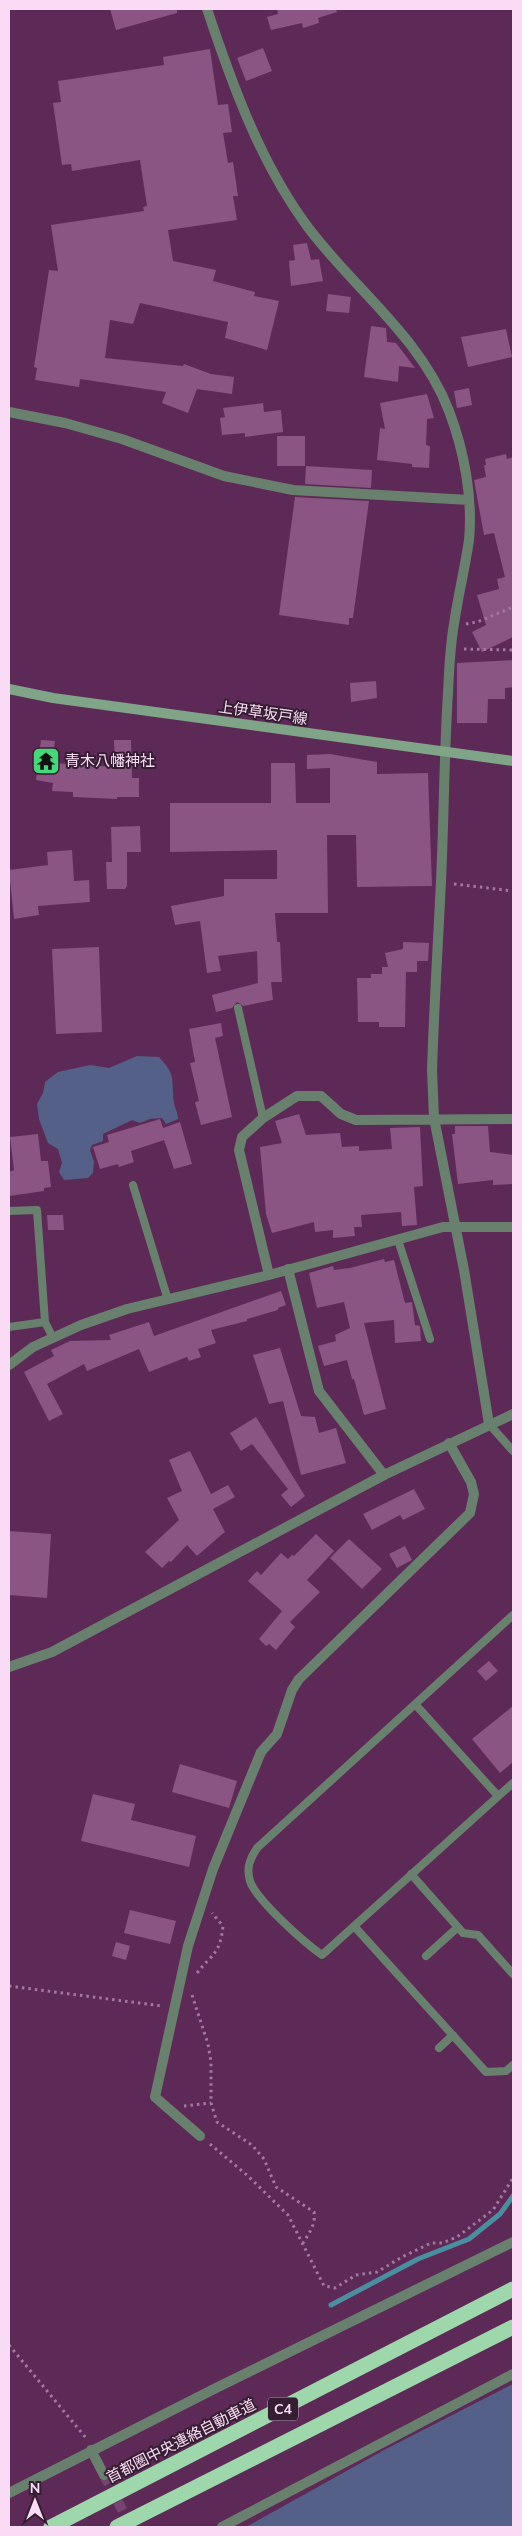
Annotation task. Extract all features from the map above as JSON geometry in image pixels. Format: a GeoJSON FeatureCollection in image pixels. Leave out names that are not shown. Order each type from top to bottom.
{"type":"FeatureCollection","features":[{"type":"Feature","properties":{"kind":"highway","name":"首都圏中央連絡自動車道"},"geometry":{"type":"LineString","coordinates":[[51,2527],[513,2289]]}},
{"type":"Feature","properties":{"kind":"highway","name":"C4"},"geometry":{"type":"LineString","coordinates":[[118,2527],[513,2327]]}},
{"type":"Feature","properties":{"kind":"main road","name":"上伊草坂戸線"},"geometry":{"type":"LineString","coordinates":[[9,689],[53,698],[513,761]]}},
{"type":"Feature","properties":{"kind":"street"},"geometry":{"type":"LineString","coordinates":[[207,9],[232,78],[264,156],[291,203],[309,228],[402,333],[437,386],[449,409],[460,442],[469,500],[469,538],[453,627],[451,649],[444,752],[441,882],[434,995],[432,1070],[434,1118],[455,1226],[489,1424]]}},
{"type":"Feature","properties":{"kind":"street"},"geometry":{"type":"LineString","coordinates":[[9,412],[65,423],[122,439],[224,476],[285,488],[469,500]]}},
{"type":"Feature","properties":{"kind":"street"},"geometry":{"type":"LineString","coordinates":[[269,1275],[239,1150],[242,1137],[263,1118],[297,1096],[321,1096],[341,1114],[356,1120],[434,1118],[513,1119]]}},
{"type":"Feature","properties":{"kind":"street"},"geometry":{"type":"LineString","coordinates":[[9,1365],[33,1347],[127,1309],[269,1275],[455,1226],[513,1226]]}},
{"type":"Feature","properties":{"kind":"street"},"geometry":{"type":"LineString","coordinates":[[288,1269],[319,1391],[384,1475]]}},
{"type":"Feature","properties":{"kind":"street"},"geometry":{"type":"LineString","coordinates":[[9,1667],[52,1652],[384,1475],[513,1414]]}},
{"type":"Feature","properties":{"kind":"street"},"geometry":{"type":"LineString","coordinates":[[200,2136],[155,2097],[173,2007],[188,1946],[213,1869],[261,1752],[276,1734],[292,1690],[299,1679],[470,1513],[474,1494],[449,1443]]}},
{"type":"Feature","properties":{"kind":"street"},"geometry":{"type":"LineString","coordinates":[[9,2493],[380,2306],[513,2242]]}},
{"type":"Feature","properties":{"kind":"street"},"geometry":{"type":"LineString","coordinates":[[222,2527],[513,2374]]}},
{"type":"Feature","properties":{"kind":"street"},"geometry":{"type":"LineString","coordinates":[[91,2450],[104,2475]]}},
{"type":"Feature","properties":{"kind":"lane"},"geometry":{"type":"LineString","coordinates":[[238,1008],[263,1118]]}},
{"type":"Feature","properties":{"kind":"lane"},"geometry":{"type":"LineString","coordinates":[[133,1185],[168,1300]]}},
{"type":"Feature","properties":{"kind":"lane"},"geometry":{"type":"LineString","coordinates":[[9,1211],[36,1210],[45,1322],[53,1338]]}},
{"type":"Feature","properties":{"kind":"lane"},"geometry":{"type":"LineString","coordinates":[[398,1240],[430,1340]]}},
{"type":"Feature","properties":{"kind":"lane"},"geometry":{"type":"LineString","coordinates":[[9,1327],[45,1322]]}},
{"type":"Feature","properties":{"kind":"lane"},"geometry":{"type":"LineString","coordinates":[[489,1424],[513,1451]]}},
{"type":"Feature","properties":{"kind":"lane"},"geometry":{"type":"LineString","coordinates":[[513,1615],[256,1848],[250,1859],[248,1870],[251,1882],[257,1894],[306,1944],[322,1954],[513,1783]]}},
{"type":"Feature","properties":{"kind":"lane"},"geometry":{"type":"LineString","coordinates":[[415,1704],[498,1796]]}},
{"type":"Feature","properties":{"kind":"lane"},"geometry":{"type":"LineString","coordinates":[[411,1874],[463,1933],[478,1935],[513,1974]]}},
{"type":"Feature","properties":{"kind":"lane"},"geometry":{"type":"LineString","coordinates":[[354,1926],[486,2072],[506,2071],[513,2065]]}},
{"type":"Feature","properties":{"kind":"lane"},"geometry":{"type":"LineString","coordinates":[[426,1956],[458,1927]]}},
{"type":"Feature","properties":{"kind":"lane"},"geometry":{"type":"LineString","coordinates":[[439,2048],[453,2035]]}},
{"type":"Feature","properties":{"kind":"path"},"geometry":{"type":"LineString","coordinates":[[453,627],[477,622],[513,607]]}},
{"type":"Feature","properties":{"kind":"path"},"geometry":{"type":"LineString","coordinates":[[451,649],[513,650]]}},
{"type":"Feature","properties":{"kind":"path"},"geometry":{"type":"LineString","coordinates":[[441,882],[513,891]]}},
{"type":"Feature","properties":{"kind":"path"},"geometry":{"type":"LineString","coordinates":[[194,1977],[219,1950],[223,1934],[223,1926],[202,1902]]}},
{"type":"Feature","properties":{"kind":"path"},"geometry":{"type":"LineString","coordinates":[[9,1986],[115,1998],[173,2007]]}},
{"type":"Feature","properties":{"kind":"path"},"geometry":{"type":"LineString","coordinates":[[191,1987],[209,2053],[212,2103],[218,2122],[252,2145],[258,2152],[276,2187],[314,2212],[315,2220],[312,2229],[302,2244]]}},
{"type":"Feature","properties":{"kind":"path"},"geometry":{"type":"LineString","coordinates":[[169,2110],[194,2104],[212,2103]]}},
{"type":"Feature","properties":{"kind":"path"},"geometry":{"type":"LineString","coordinates":[[200,2136],[248,2176],[288,2214],[324,2286],[335,2288],[356,2275],[377,2272],[431,2243],[442,2243],[457,2237],[493,2210],[513,2178]]}},
{"type":"Feature","properties":{"kind":"path"},"geometry":{"type":"LineString","coordinates":[[9,2345],[42,2388],[85,2435],[91,2450]]}},
{"type":"Feature","properties":{"kind":"shaded area"},"geometry":{"type":"Polygon","coordinates":[[[137,1056],[159,1057],[169,1069],[178,1119],[166,1124],[162,1118],[150,1119],[140,1123],[132,1120],[103,1134],[103,1141],[92,1145],[90,1150],[94,1162],[93,1173],[88,1178],[64,1180],[59,1172],[62,1163],[58,1149],[48,1143],[39,1119],[37,1104],[43,1093],[45,1082],[58,1072],[90,1065],[109,1068],[137,1056]]]}},
{"type":"Feature","properties":{"kind":"shaded area"},"geometry":{"type":"Polygon","coordinates":[[[513,2384],[513,2527],[246,2527],[386,2449],[513,2384]]]}},
{"type":"Feature","properties":{"kind":"building"},"geometry":{"type":"Polygon","coordinates":[[[110,9],[177,9],[177,13],[116,30],[110,9]]]}},
{"type":"Feature","properties":{"kind":"building"},"geometry":{"type":"Polygon","coordinates":[[[277,9],[336,9],[337,12],[318,18],[319,23],[303,28],[302,23],[271,30],[267,17],[278,14],[277,9]]]}},
{"type":"Feature","properties":{"kind":"building"},"geometry":{"type":"Polygon","coordinates":[[[263,48],[272,71],[246,81],[237,58],[263,48]]]}},
{"type":"Feature","properties":{"kind":"building"},"geometry":{"type":"Polygon","coordinates":[[[210,49],[218,105],[228,104],[232,132],[223,133],[228,163],[233,162],[238,196],[233,196],[237,220],[168,230],[173,261],[216,270],[213,281],[255,292],[254,296],[279,301],[267,350],[225,338],[228,322],[140,303],[133,324],[110,320],[105,358],[183,366],[184,364],[211,374],[234,377],[232,394],[197,389],[188,413],[162,403],[166,392],[80,379],[79,387],[35,380],[37,368],[34,367],[49,270],[58,271],[51,225],[144,211],[143,207],[147,206],[140,160],[72,171],[71,164],[62,165],[53,103],[61,102],[58,81],[164,65],[163,57],[210,49]]]}},
{"type":"Feature","properties":{"kind":"building"},"geometry":{"type":"Polygon","coordinates":[[[307,243],[311,260],[319,259],[323,281],[291,286],[289,261],[295,260],[293,245],[307,243]]]}},
{"type":"Feature","properties":{"kind":"building"},"geometry":{"type":"Polygon","coordinates":[[[328,294],[351,297],[349,313],[326,311],[328,294]]]}},
{"type":"Feature","properties":{"kind":"building"},"geometry":{"type":"Polygon","coordinates":[[[371,326],[386,328],[387,342],[396,343],[415,368],[399,366],[398,382],[364,377],[371,326]]]}},
{"type":"Feature","properties":{"kind":"building"},"geometry":{"type":"Polygon","coordinates":[[[506,329],[512,357],[468,367],[461,337],[506,329]]]}},
{"type":"Feature","properties":{"kind":"building"},"geometry":{"type":"Polygon","coordinates":[[[469,388],[472,405],[457,408],[454,391],[469,388]]]}},
{"type":"Feature","properties":{"kind":"building"},"geometry":{"type":"Polygon","coordinates":[[[427,394],[434,418],[427,419],[426,445],[430,446],[429,468],[412,467],[412,464],[377,460],[380,428],[385,429],[380,403],[427,394]]]}},
{"type":"Feature","properties":{"kind":"building"},"geometry":{"type":"Polygon","coordinates":[[[263,403],[264,412],[281,410],[283,432],[245,437],[245,433],[222,435],[220,418],[225,417],[223,408],[263,403]]]}},
{"type":"Feature","properties":{"kind":"building"},"geometry":{"type":"Polygon","coordinates":[[[277,436],[305,436],[305,466],[277,466],[277,436]]]}},
{"type":"Feature","properties":{"kind":"building"},"geometry":{"type":"Polygon","coordinates":[[[506,454],[507,459],[513,457],[513,637],[482,652],[472,632],[486,625],[477,595],[499,589],[497,579],[505,577],[494,533],[484,535],[474,480],[486,477],[485,459],[506,454]]]}},
{"type":"Feature","properties":{"kind":"building"},"geometry":{"type":"Polygon","coordinates":[[[306,466],[372,470],[371,488],[305,484],[306,466]]]}},
{"type":"Feature","properties":{"kind":"building"},"geometry":{"type":"Polygon","coordinates":[[[295,497],[369,501],[353,618],[349,618],[349,625],[279,615],[295,497]]]}},
{"type":"Feature","properties":{"kind":"building"},"geometry":{"type":"Polygon","coordinates":[[[513,660],[513,687],[505,688],[505,699],[488,699],[487,723],[457,723],[457,663],[513,660]]]}},
{"type":"Feature","properties":{"kind":"building"},"geometry":{"type":"Polygon","coordinates":[[[376,681],[377,698],[351,702],[350,683],[376,681]]]}},
{"type":"Feature","properties":{"kind":"building"},"geometry":{"type":"Polygon","coordinates":[[[41,740],[55,741],[52,763],[115,767],[114,740],[131,740],[132,778],[139,778],[139,797],[117,797],[117,799],[73,797],[73,792],[52,791],[53,783],[36,780],[41,740]]]}},
{"type":"Feature","properties":{"kind":"building"},"geometry":{"type":"Polygon","coordinates":[[[330,754],[377,762],[377,774],[428,773],[432,886],[357,887],[356,835],[327,835],[328,913],[275,913],[277,942],[280,942],[282,982],[271,982],[273,1000],[243,1006],[237,1002],[232,1008],[216,1012],[212,995],[258,983],[257,951],[218,956],[221,971],[207,973],[200,921],[175,925],[171,906],[224,896],[224,879],[277,879],[277,850],[170,852],[170,803],[271,803],[271,763],[295,763],[296,803],[330,803],[330,768],[307,769],[307,755],[330,754]]]}},
{"type":"Feature","properties":{"kind":"building"},"geometry":{"type":"Polygon","coordinates":[[[140,826],[141,852],[127,852],[127,886],[125,889],[107,889],[106,862],[112,862],[111,827],[140,826]]]}},
{"type":"Feature","properties":{"kind":"building"},"geometry":{"type":"Polygon","coordinates":[[[72,850],[74,881],[89,880],[90,902],[38,906],[39,915],[14,919],[9,870],[48,865],[47,852],[72,850]]]}},
{"type":"Feature","properties":{"kind":"building"},"geometry":{"type":"Polygon","coordinates":[[[403,942],[429,943],[428,961],[417,961],[417,972],[406,972],[405,1027],[379,1027],[379,1022],[358,1022],[357,978],[371,978],[371,974],[382,974],[382,967],[388,967],[385,953],[403,949],[403,942]]]}},
{"type":"Feature","properties":{"kind":"building"},"geometry":{"type":"Polygon","coordinates":[[[99,947],[102,1032],[56,1034],[52,949],[99,947]]]}},
{"type":"Feature","properties":{"kind":"building"},"geometry":{"type":"Polygon","coordinates":[[[221,1023],[223,1036],[215,1038],[232,1117],[201,1125],[195,1102],[199,1101],[190,1063],[195,1062],[189,1029],[221,1023]]]}},
{"type":"Feature","properties":{"kind":"building"},"geometry":{"type":"Polygon","coordinates":[[[299,1114],[306,1135],[340,1133],[342,1147],[359,1146],[359,1151],[392,1149],[390,1128],[420,1127],[423,1186],[414,1187],[417,1225],[402,1226],[401,1212],[361,1215],[362,1227],[354,1227],[355,1236],[333,1238],[333,1230],[315,1232],[314,1222],[272,1233],[266,1214],[260,1147],[282,1143],[275,1121],[299,1114]]]}},
{"type":"Feature","properties":{"kind":"building"},"geometry":{"type":"Polygon","coordinates":[[[160,1119],[163,1128],[180,1122],[192,1164],[174,1169],[164,1140],[131,1151],[134,1162],[119,1167],[118,1164],[100,1169],[93,1147],[109,1142],[107,1135],[160,1119]]]}},
{"type":"Feature","properties":{"kind":"building"},"geometry":{"type":"Polygon","coordinates":[[[455,1126],[488,1126],[490,1152],[513,1155],[513,1184],[493,1185],[493,1180],[458,1184],[452,1134],[455,1134],[455,1126]]]}},
{"type":"Feature","properties":{"kind":"building"},"geometry":{"type":"Polygon","coordinates":[[[38,1134],[41,1161],[48,1161],[51,1187],[44,1188],[44,1191],[9,1196],[9,1172],[14,1170],[10,1137],[38,1134]]]}},
{"type":"Feature","properties":{"kind":"building"},"geometry":{"type":"Polygon","coordinates":[[[47,1215],[63,1215],[64,1230],[48,1230],[47,1215]]]}},
{"type":"Feature","properties":{"kind":"building"},"geometry":{"type":"Polygon","coordinates":[[[384,1259],[385,1262],[394,1260],[405,1303],[412,1302],[415,1325],[420,1326],[421,1341],[395,1343],[394,1320],[364,1323],[386,1409],[364,1415],[347,1360],[324,1366],[318,1346],[336,1341],[335,1335],[350,1328],[344,1302],[317,1308],[309,1273],[333,1266],[334,1270],[350,1268],[384,1259]]]}},
{"type":"Feature","properties":{"kind":"building"},"geometry":{"type":"Polygon","coordinates":[[[281,1291],[286,1305],[278,1308],[278,1310],[247,1319],[247,1321],[211,1330],[216,1343],[198,1349],[201,1357],[189,1361],[187,1357],[149,1372],[139,1349],[87,1371],[84,1364],[47,1384],[63,1414],[49,1421],[24,1372],[54,1356],[51,1350],[70,1341],[111,1340],[109,1335],[149,1322],[154,1336],[281,1291]]]}},
{"type":"Feature","properties":{"kind":"building"},"geometry":{"type":"Polygon","coordinates":[[[280,1348],[301,1416],[315,1417],[319,1433],[336,1428],[346,1463],[301,1475],[283,1401],[269,1404],[253,1355],[280,1348]]]}},
{"type":"Feature","properties":{"kind":"building"},"geometry":{"type":"Polygon","coordinates":[[[256,1417],[305,1496],[291,1507],[281,1495],[288,1489],[252,1444],[241,1451],[230,1433],[256,1417]]]}},
{"type":"Feature","properties":{"kind":"building"},"geometry":{"type":"Polygon","coordinates":[[[190,1451],[211,1494],[228,1485],[235,1497],[213,1509],[225,1532],[197,1556],[187,1545],[171,1562],[169,1561],[162,1568],[145,1552],[179,1520],[167,1498],[182,1491],[169,1460],[190,1451]]]}},
{"type":"Feature","properties":{"kind":"building"},"geometry":{"type":"Polygon","coordinates":[[[414,1489],[425,1509],[403,1520],[400,1515],[372,1530],[363,1514],[414,1489]]]}},
{"type":"Feature","properties":{"kind":"building"},"geometry":{"type":"Polygon","coordinates":[[[9,1531],[51,1534],[47,1598],[9,1595],[9,1531]]]}},
{"type":"Feature","properties":{"kind":"building"},"geometry":{"type":"Polygon","coordinates":[[[316,1534],[334,1551],[307,1580],[320,1592],[290,1622],[295,1627],[276,1650],[269,1644],[266,1646],[259,1639],[282,1611],[248,1581],[257,1571],[261,1575],[281,1553],[288,1559],[292,1555],[294,1556],[316,1534]]]}},
{"type":"Feature","properties":{"kind":"building"},"geometry":{"type":"Polygon","coordinates":[[[349,1539],[382,1569],[362,1589],[330,1558],[349,1539]]]}},
{"type":"Feature","properties":{"kind":"building"},"geometry":{"type":"Polygon","coordinates":[[[405,1546],[412,1560],[397,1568],[389,1554],[405,1546]]]}},
{"type":"Feature","properties":{"kind":"building"},"geometry":{"type":"Polygon","coordinates":[[[489,1661],[498,1671],[486,1681],[477,1671],[489,1661]]]}},
{"type":"Feature","properties":{"kind":"building"},"geometry":{"type":"Polygon","coordinates":[[[513,1706],[513,1762],[500,1773],[472,1739],[513,1706]]]}},
{"type":"Feature","properties":{"kind":"building"},"geometry":{"type":"Polygon","coordinates":[[[180,1764],[237,1781],[229,1808],[172,1792],[180,1764]]]}},
{"type":"Feature","properties":{"kind":"building"},"geometry":{"type":"Polygon","coordinates":[[[93,1794],[135,1804],[131,1820],[196,1836],[189,1867],[81,1841],[93,1794]]]}},
{"type":"Feature","properties":{"kind":"building"},"geometry":{"type":"Polygon","coordinates":[[[130,1910],[176,1921],[170,1944],[124,1933],[130,1910]]]}},
{"type":"Feature","properties":{"kind":"building"},"geometry":{"type":"Polygon","coordinates":[[[116,1942],[130,1946],[126,1960],[112,1956],[116,1942]]]}},
{"type":"Feature","properties":{"kind":"waterway"},"geometry":{"type":"LineString","coordinates":[[331,2305],[418,2259],[469,2239],[500,2214],[513,2196]]}},
{"type":"Feature","properties":{"kind":"tunnel"},"geometry":{"type":"LineString","coordinates":[[104,2475],[130,2525]]}},
{"type":"Feature","properties":{"kind":"place","name":"青木八幡神社"},"geometry":{"type":"Point","coordinates":[46,761]}}]}
